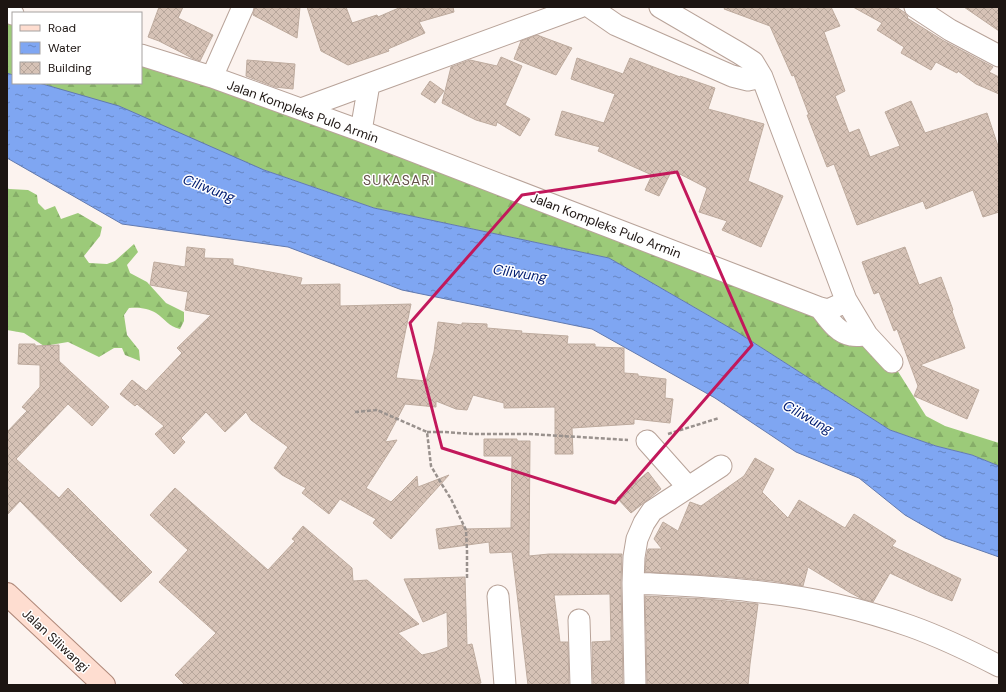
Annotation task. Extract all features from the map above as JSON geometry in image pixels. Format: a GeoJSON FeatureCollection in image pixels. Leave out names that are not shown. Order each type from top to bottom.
{"type":"FeatureCollection","features":[{"type":"Feature","properties":{"kind":"main road","name":"Jalan Siliwangi"},"geometry":{"type":"LineString","coordinates":[[7,594],[104,685]]}},
{"type":"Feature","properties":{"kind":"street"},"geometry":{"type":"LineString","coordinates":[[212,77],[243,7]]}},
{"type":"Feature","properties":{"kind":"street"},"geometry":{"type":"LineString","coordinates":[[301,109],[580,7]]}},
{"type":"Feature","properties":{"kind":"street"},"geometry":{"type":"LineString","coordinates":[[590,7],[616,25],[732,76],[748,80],[762,77]]}},
{"type":"Feature","properties":{"kind":"street"},"geometry":{"type":"LineString","coordinates":[[660,7],[753,62],[762,77],[846,300],[867,335],[892,362]]}},
{"type":"Feature","properties":{"kind":"street"},"geometry":{"type":"LineString","coordinates":[[915,7],[950,30],[999,56]]}},
{"type":"Feature","properties":{"kind":"street","name":"Jalan Kompleks Pulo Armin"},"geometry":{"type":"LineString","coordinates":[[142,55],[212,77],[361,131],[820,308]]}},
{"type":"Feature","properties":{"kind":"street"},"geometry":{"type":"LineString","coordinates":[[361,131],[369,84]]}},
{"type":"Feature","properties":{"kind":"street"},"geometry":{"type":"LineString","coordinates":[[820,308],[828,310],[846,300]]}},
{"type":"Feature","properties":{"kind":"street"},"geometry":{"type":"LineString","coordinates":[[820,308],[841,332],[850,335],[867,335]]}},
{"type":"Feature","properties":{"kind":"street"},"geometry":{"type":"LineString","coordinates":[[647,441],[688,487]]}},
{"type":"Feature","properties":{"kind":"street"},"geometry":{"type":"LineString","coordinates":[[635,685],[633,583],[634,557],[637,539],[644,522],[652,511],[721,466]]}},
{"type":"Feature","properties":{"kind":"street"},"geometry":{"type":"LineString","coordinates":[[633,583],[716,587],[831,603],[911,626],[952,642],[999,666]]}},
{"type":"Feature","properties":{"kind":"street"},"geometry":{"type":"LineString","coordinates":[[498,596],[505,685]]}},
{"type":"Feature","properties":{"kind":"street"},"geometry":{"type":"LineString","coordinates":[[579,620],[581,685]]}},
{"type":"Feature","properties":{"kind":"path"},"geometry":{"type":"LineString","coordinates":[[355,412],[377,410],[427,432],[530,434],[647,441],[719,418]]}},
{"type":"Feature","properties":{"kind":"path"},"geometry":{"type":"LineString","coordinates":[[427,432],[432,466],[451,499],[466,530],[467,578]]}},
{"type":"Feature","properties":{"kind":"highlighted area"},"geometry":{"type":"Polygon","coordinates":[[[677,172],[752,345],[615,503],[442,448],[410,323],[522,195],[677,172]]]}},
{"type":"Feature","properties":{"kind":"green space"},"geometry":{"type":"Polygon","coordinates":[[[7,12],[12,14],[12,75],[7,73],[7,12]]]}},
{"type":"Feature","properties":{"kind":"green space"},"geometry":{"type":"Polygon","coordinates":[[[142,55],[820,308],[892,362],[926,416],[945,426],[999,443],[999,466],[972,455],[936,446],[890,430],[737,332],[609,258],[374,208],[264,170],[42,84],[142,84],[142,55]]]}},
{"type":"Feature","properties":{"kind":"green space"},"geometry":{"type":"Polygon","coordinates":[[[7,188],[28,190],[37,195],[38,203],[45,210],[55,206],[61,219],[78,213],[102,227],[100,236],[84,256],[89,263],[107,264],[115,261],[134,244],[138,252],[127,265],[130,273],[147,282],[166,303],[184,312],[184,321],[180,329],[176,328],[150,310],[129,308],[124,315],[127,335],[139,350],[140,361],[125,355],[122,348],[114,348],[99,357],[68,342],[44,346],[24,333],[7,330],[7,188]]]}},
{"type":"Feature","properties":{"kind":"water","name":"Ciliwung"},"geometry":{"type":"Polygon","coordinates":[[[7,73],[12,75],[12,84],[42,84],[119,106],[264,170],[374,208],[609,258],[737,332],[890,430],[936,446],[972,455],[999,466],[999,557],[945,538],[905,515],[859,478],[796,452],[715,398],[592,329],[402,290],[288,247],[122,224],[7,158],[7,73]]]}},
{"type":"Feature","properties":{"kind":"building"},"geometry":{"type":"Polygon","coordinates":[[[159,7],[183,7],[178,18],[213,35],[200,61],[148,37],[159,7]]]}},
{"type":"Feature","properties":{"kind":"building"},"geometry":{"type":"Polygon","coordinates":[[[255,7],[300,7],[297,38],[253,15],[255,7]]]}},
{"type":"Feature","properties":{"kind":"building"},"geometry":{"type":"Polygon","coordinates":[[[307,7],[346,7],[352,23],[377,15],[378,17],[401,7],[453,7],[454,12],[419,22],[425,33],[388,49],[389,51],[348,65],[321,51],[307,7]]]}},
{"type":"Feature","properties":{"kind":"building"},"geometry":{"type":"Polygon","coordinates":[[[725,7],[831,7],[840,26],[824,32],[845,91],[835,96],[849,133],[859,129],[870,157],[900,146],[885,112],[911,101],[925,133],[987,113],[999,149],[999,212],[983,217],[973,190],[926,209],[923,201],[857,225],[834,164],[827,167],[807,115],[809,115],[794,75],[792,76],[770,26],[724,9],[725,7]]]}},
{"type":"Feature","properties":{"kind":"building"},"geometry":{"type":"Polygon","coordinates":[[[853,7],[896,7],[904,12],[908,17],[907,18],[944,41],[993,67],[989,72],[999,77],[999,94],[976,84],[958,71],[957,73],[936,62],[931,70],[901,53],[904,47],[877,30],[882,23],[853,7]]]}},
{"type":"Feature","properties":{"kind":"building"},"geometry":{"type":"Polygon","coordinates":[[[964,7],[999,7],[999,31],[964,7]]]}},
{"type":"Feature","properties":{"kind":"building"},"geometry":{"type":"Polygon","coordinates":[[[537,35],[572,48],[556,75],[514,59],[521,41],[537,35]]]}},
{"type":"Feature","properties":{"kind":"building"},"geometry":{"type":"Polygon","coordinates":[[[501,57],[522,66],[505,105],[530,119],[520,136],[497,122],[496,126],[476,120],[442,103],[451,67],[470,60],[497,66],[501,57]]]}},
{"type":"Feature","properties":{"kind":"building"},"geometry":{"type":"Polygon","coordinates":[[[577,58],[623,74],[630,58],[680,77],[715,88],[708,109],[764,124],[748,181],[783,196],[761,247],[722,230],[727,221],[699,212],[707,188],[672,170],[659,196],[645,190],[652,175],[598,151],[600,147],[555,135],[562,111],[604,123],[615,94],[571,79],[577,58]]]}},
{"type":"Feature","properties":{"kind":"building"},"geometry":{"type":"Polygon","coordinates":[[[247,60],[295,64],[293,89],[275,87],[246,76],[247,60]]]}},
{"type":"Feature","properties":{"kind":"building"},"geometry":{"type":"Polygon","coordinates":[[[430,81],[444,91],[435,103],[421,94],[430,81]]]}},
{"type":"Feature","properties":{"kind":"building"},"geometry":{"type":"Polygon","coordinates":[[[187,247],[205,249],[204,258],[233,259],[233,265],[302,278],[300,285],[340,284],[340,306],[411,304],[396,378],[426,381],[434,352],[438,322],[462,325],[462,323],[487,324],[487,328],[522,331],[521,333],[568,336],[567,344],[595,344],[595,347],[624,348],[624,373],[666,379],[665,398],[673,399],[670,423],[634,419],[634,424],[572,428],[573,454],[555,454],[555,407],[504,408],[504,403],[473,395],[467,410],[456,409],[436,401],[436,407],[405,404],[385,442],[397,440],[366,488],[391,502],[417,476],[418,487],[449,475],[391,539],[373,523],[376,519],[340,499],[329,514],[302,493],[306,488],[282,475],[274,468],[288,447],[251,420],[246,412],[225,432],[206,412],[181,438],[185,442],[174,454],[155,434],[164,426],[137,404],[135,406],[120,394],[132,380],[146,391],[182,353],[177,348],[211,315],[185,310],[188,292],[150,285],[154,262],[185,267],[187,247]]]}},
{"type":"Feature","properties":{"kind":"building"},"geometry":{"type":"Polygon","coordinates":[[[905,247],[919,285],[941,277],[965,348],[920,365],[979,390],[967,419],[914,396],[918,386],[897,329],[894,331],[879,292],[874,294],[862,262],[905,247]]]}},
{"type":"Feature","properties":{"kind":"building"},"geometry":{"type":"Polygon","coordinates":[[[19,344],[35,344],[35,346],[59,345],[59,361],[109,407],[92,426],[68,404],[16,459],[59,498],[68,488],[152,572],[121,602],[20,501],[7,515],[7,432],[27,411],[22,407],[40,387],[40,365],[18,364],[19,344]]]}},
{"type":"Feature","properties":{"kind":"building"},"geometry":{"type":"Polygon","coordinates":[[[484,439],[517,439],[517,441],[530,441],[529,556],[549,554],[622,554],[621,583],[623,685],[593,685],[592,642],[611,641],[610,594],[554,595],[560,642],[568,642],[569,685],[528,685],[512,552],[490,553],[489,542],[439,549],[436,529],[463,525],[464,529],[511,528],[512,456],[484,456],[484,439]]]}},
{"type":"Feature","properties":{"kind":"building"},"geometry":{"type":"Polygon","coordinates":[[[755,458],[774,469],[762,492],[788,518],[799,500],[845,528],[854,514],[896,541],[892,546],[961,579],[952,601],[890,573],[873,602],[862,599],[849,592],[808,567],[803,586],[773,581],[722,576],[645,572],[648,549],[662,549],[654,539],[663,522],[678,531],[690,502],[701,506],[744,476],[755,458]]]}},
{"type":"Feature","properties":{"kind":"building"},"geometry":{"type":"Polygon","coordinates":[[[648,472],[661,489],[631,513],[617,498],[648,472]]]}},
{"type":"Feature","properties":{"kind":"building"},"geometry":{"type":"Polygon","coordinates":[[[175,488],[268,570],[295,541],[292,539],[303,526],[352,568],[353,581],[367,580],[419,624],[398,633],[422,655],[448,647],[447,612],[423,622],[404,579],[465,577],[467,645],[472,644],[481,683],[472,685],[185,685],[175,675],[216,633],[159,582],[188,550],[150,515],[175,488]]]}},
{"type":"Feature","properties":{"kind":"building"},"geometry":{"type":"Polygon","coordinates":[[[645,596],[706,599],[758,604],[748,685],[647,685],[645,596]]]}},
{"type":"Feature","properties":{"kind":"district","name":"SUKASARI"},"geometry":{"type":"Point","coordinates":[399,180]}}]}
